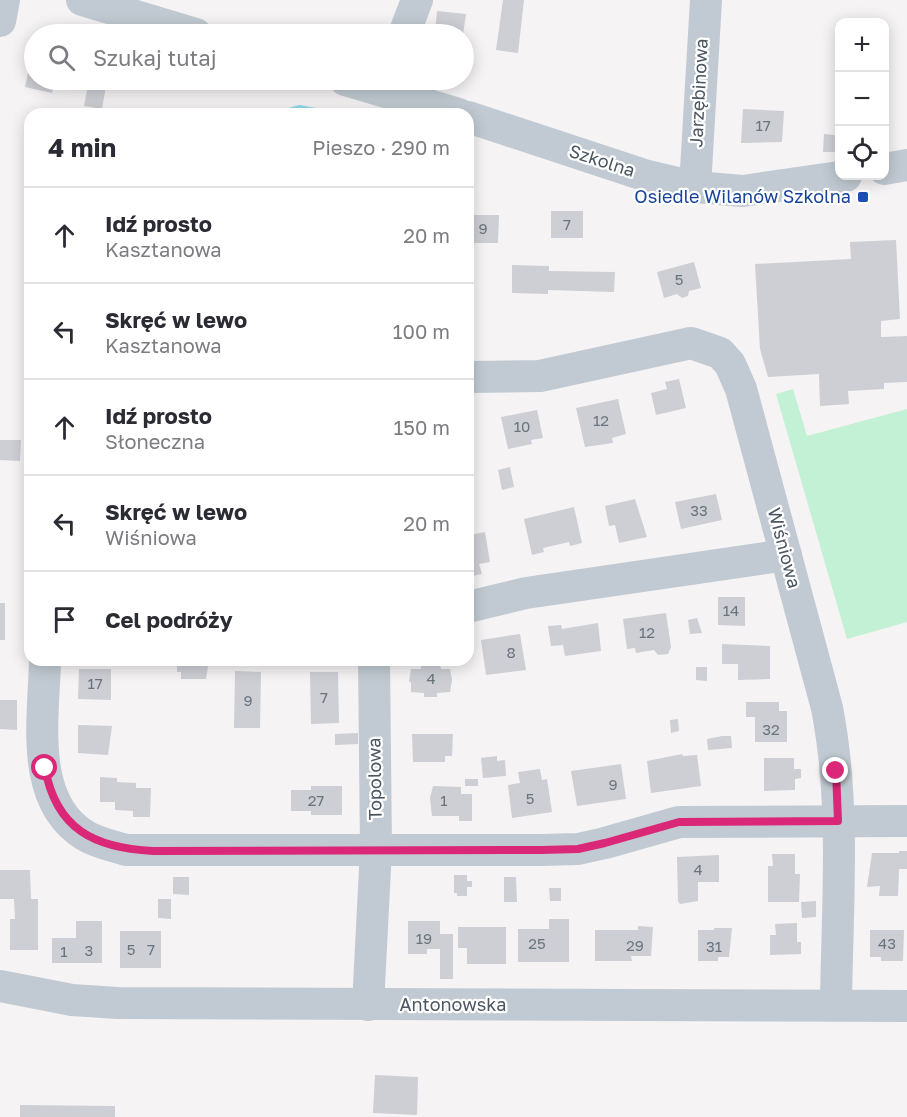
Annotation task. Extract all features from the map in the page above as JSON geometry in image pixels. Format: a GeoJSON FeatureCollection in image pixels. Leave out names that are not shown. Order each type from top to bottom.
{"type":"FeatureCollection","features":[{"type":"Feature","properties":{"kind":"street"},"geometry":{"type":"LineString","coordinates":[[0,21],[4,0]]}},
{"type":"Feature","properties":{"kind":"street"},"geometry":{"type":"LineString","coordinates":[[82,0],[162,24]]}},
{"type":"Feature","properties":{"kind":"street"},"geometry":{"type":"LineString","coordinates":[[408,24],[417,0]]}},
{"type":"Feature","properties":{"kind":"street","name":"Jarzębinowa"},"geometry":{"type":"LineString","coordinates":[[695,187],[706,0]]}},
{"type":"Feature","properties":{"kind":"street"},"geometry":{"type":"LineString","coordinates":[[384,95],[435,108]]}},
{"type":"Feature","properties":{"kind":"street","name":"Szkolna"},"geometry":{"type":"LineString","coordinates":[[474,119],[644,175],[695,187],[743,191],[835,178]]}},
{"type":"Feature","properties":{"kind":"street"},"geometry":{"type":"LineString","coordinates":[[889,168],[907,165]]}},
{"type":"Feature","properties":{"kind":"street","name":"Wiśniowa"},"geometry":{"type":"LineString","coordinates":[[474,377],[540,376],[692,343],[720,353],[730,364],[741,389],[834,741],[838,821],[836,1005]]}},
{"type":"Feature","properties":{"kind":"street"},"geometry":{"type":"LineString","coordinates":[[474,605],[526,592],[786,555]]}},
{"type":"Feature","properties":{"kind":"street"},"geometry":{"type":"LineString","coordinates":[[45,666],[44,752],[48,785],[62,813],[87,836],[126,850],[578,849],[679,822],[907,821]]}},
{"type":"Feature","properties":{"kind":"street","name":"Topolowa"},"geometry":{"type":"LineString","coordinates":[[368,1005],[376,849],[374,666]]}},
{"type":"Feature","properties":{"kind":"street","name":"Antonowska"},"geometry":{"type":"LineString","coordinates":[[0,986],[72,1000],[118,1003],[907,1006]]}},
{"type":"Feature","properties":{"kind":"green space"},"geometry":{"type":"Polygon","coordinates":[[[793,389],[807,436],[907,409],[907,622],[847,639],[776,394],[793,389]]]}},
{"type":"Feature","properties":{"kind":"building"},"geometry":{"type":"Polygon","coordinates":[[[503,0],[524,0],[518,53],[496,50],[503,0]]]}},
{"type":"Feature","properties":{"kind":"building"},"geometry":{"type":"Polygon","coordinates":[[[437,11],[466,14],[464,24],[436,24],[437,11]]]}},
{"type":"Feature","properties":{"kind":"building"},"geometry":{"type":"Polygon","coordinates":[[[87,90],[105,90],[102,108],[84,106],[87,90]]]}},
{"type":"Feature","properties":{"kind":"building"},"geometry":{"type":"Polygon","coordinates":[[[743,109],[784,111],[782,142],[741,143],[743,109]]]}},
{"type":"Feature","properties":{"kind":"building"},"geometry":{"type":"Polygon","coordinates":[[[824,134],[835,135],[835,152],[823,152],[824,134]]]}},
{"type":"Feature","properties":{"kind":"building"},"geometry":{"type":"Polygon","coordinates":[[[551,211],[583,211],[583,238],[551,238],[551,211]]]}},
{"type":"Feature","properties":{"kind":"building"},"geometry":{"type":"Polygon","coordinates":[[[474,215],[499,215],[498,243],[474,243],[474,215]]]}},
{"type":"Feature","properties":{"kind":"building"},"geometry":{"type":"Polygon","coordinates":[[[896,240],[900,319],[881,321],[881,337],[907,336],[907,382],[884,383],[884,389],[848,391],[849,404],[820,406],[819,374],[768,377],[760,349],[755,264],[851,259],[850,242],[896,240]]]}},
{"type":"Feature","properties":{"kind":"building"},"geometry":{"type":"Polygon","coordinates":[[[694,262],[701,288],[689,291],[688,296],[682,298],[677,294],[664,298],[657,272],[694,262]]]}},
{"type":"Feature","properties":{"kind":"building"},"geometry":{"type":"Polygon","coordinates":[[[512,265],[549,266],[549,271],[615,272],[614,292],[548,290],[548,294],[512,293],[512,265]]]}},
{"type":"Feature","properties":{"kind":"building"},"geometry":{"type":"Polygon","coordinates":[[[679,379],[686,408],[656,415],[651,393],[667,389],[665,382],[679,379]]]}},
{"type":"Feature","properties":{"kind":"building"},"geometry":{"type":"Polygon","coordinates":[[[618,399],[626,434],[612,438],[613,443],[585,447],[576,408],[618,399]]]}},
{"type":"Feature","properties":{"kind":"building"},"geometry":{"type":"Polygon","coordinates":[[[537,410],[543,438],[531,440],[532,444],[508,449],[501,417],[537,410]]]}},
{"type":"Feature","properties":{"kind":"building"},"geometry":{"type":"Polygon","coordinates":[[[0,440],[21,440],[20,461],[0,460],[0,440]]]}},
{"type":"Feature","properties":{"kind":"building"},"geometry":{"type":"Polygon","coordinates":[[[510,467],[514,487],[502,490],[498,470],[510,467]]]}},
{"type":"Feature","properties":{"kind":"building"},"geometry":{"type":"Polygon","coordinates":[[[716,494],[722,520],[681,529],[675,502],[716,494]]]}},
{"type":"Feature","properties":{"kind":"building"},"geometry":{"type":"Polygon","coordinates":[[[635,499],[647,537],[619,543],[615,525],[609,526],[605,506],[635,499]]]}},
{"type":"Feature","properties":{"kind":"building"},"geometry":{"type":"Polygon","coordinates":[[[574,507],[582,543],[570,546],[569,542],[543,548],[544,552],[532,555],[524,519],[574,507]]]}},
{"type":"Feature","properties":{"kind":"building"},"geometry":{"type":"Polygon","coordinates":[[[485,532],[490,562],[479,564],[482,574],[474,576],[474,534],[485,532]]]}},
{"type":"Feature","properties":{"kind":"building"},"geometry":{"type":"Polygon","coordinates":[[[718,597],[745,597],[745,626],[718,625],[718,597]]]}},
{"type":"Feature","properties":{"kind":"building"},"geometry":{"type":"Polygon","coordinates":[[[0,603],[5,603],[5,640],[0,640],[0,603]]]}},
{"type":"Feature","properties":{"kind":"building"},"geometry":{"type":"Polygon","coordinates":[[[666,613],[671,647],[668,654],[658,655],[654,650],[636,653],[635,648],[627,649],[623,619],[666,613]]]}},
{"type":"Feature","properties":{"kind":"building"},"geometry":{"type":"Polygon","coordinates":[[[697,618],[702,633],[690,634],[688,620],[697,618]]]}},
{"type":"Feature","properties":{"kind":"building"},"geometry":{"type":"Polygon","coordinates":[[[598,623],[601,651],[565,656],[563,645],[551,646],[548,626],[561,625],[562,629],[598,623]]]}},
{"type":"Feature","properties":{"kind":"building"},"geometry":{"type":"Polygon","coordinates":[[[520,634],[526,670],[486,675],[481,640],[520,634]]]}},
{"type":"Feature","properties":{"kind":"building"},"geometry":{"type":"Polygon","coordinates":[[[722,644],[770,646],[770,679],[738,680],[738,664],[722,664],[722,644]]]}},
{"type":"Feature","properties":{"kind":"building"},"geometry":{"type":"Polygon","coordinates":[[[177,666],[208,666],[206,679],[181,679],[181,672],[177,672],[177,666]]]}},
{"type":"Feature","properties":{"kind":"building"},"geometry":{"type":"Polygon","coordinates":[[[421,666],[440,666],[441,669],[450,669],[452,680],[450,692],[437,693],[437,697],[424,697],[424,693],[411,692],[409,681],[411,669],[421,669],[421,666]]]}},
{"type":"Feature","properties":{"kind":"building"},"geometry":{"type":"Polygon","coordinates":[[[696,667],[707,667],[707,681],[696,680],[696,667]]]}},
{"type":"Feature","properties":{"kind":"building"},"geometry":{"type":"Polygon","coordinates":[[[79,669],[111,669],[111,700],[78,699],[79,669]]]}},
{"type":"Feature","properties":{"kind":"building"},"geometry":{"type":"Polygon","coordinates":[[[235,671],[261,672],[260,728],[234,728],[235,671]]]}},
{"type":"Feature","properties":{"kind":"building"},"geometry":{"type":"Polygon","coordinates":[[[310,672],[338,672],[339,723],[311,724],[310,672]]]}},
{"type":"Feature","properties":{"kind":"building"},"geometry":{"type":"Polygon","coordinates":[[[0,700],[17,700],[17,730],[0,729],[0,700]]]}},
{"type":"Feature","properties":{"kind":"building"},"geometry":{"type":"Polygon","coordinates":[[[746,702],[779,702],[779,711],[787,711],[787,742],[755,742],[755,717],[746,717],[746,702]]]}},
{"type":"Feature","properties":{"kind":"building"},"geometry":{"type":"Polygon","coordinates":[[[678,719],[679,731],[671,733],[670,720],[678,719]]]}},
{"type":"Feature","properties":{"kind":"building"},"geometry":{"type":"Polygon","coordinates":[[[78,725],[112,726],[108,755],[78,753],[78,725]]]}},
{"type":"Feature","properties":{"kind":"building"},"geometry":{"type":"Polygon","coordinates":[[[358,733],[358,744],[335,745],[335,734],[358,733]]]}},
{"type":"Feature","properties":{"kind":"building"},"geometry":{"type":"Polygon","coordinates":[[[412,734],[453,734],[452,756],[445,756],[445,762],[413,762],[412,734]]]}},
{"type":"Feature","properties":{"kind":"building"},"geometry":{"type":"Polygon","coordinates":[[[731,736],[732,748],[708,750],[707,739],[731,736]]]}},
{"type":"Feature","properties":{"kind":"building"},"geometry":{"type":"Polygon","coordinates":[[[682,754],[683,756],[697,755],[701,786],[651,793],[647,761],[682,754]]]}},
{"type":"Feature","properties":{"kind":"building"},"geometry":{"type":"Polygon","coordinates":[[[497,756],[497,761],[505,760],[506,776],[483,778],[481,758],[497,756]]]}},
{"type":"Feature","properties":{"kind":"building"},"geometry":{"type":"Polygon","coordinates":[[[764,758],[794,758],[794,769],[801,769],[801,778],[795,779],[795,790],[764,791],[764,758]]]}},
{"type":"Feature","properties":{"kind":"building"},"geometry":{"type":"Polygon","coordinates":[[[621,764],[626,799],[577,806],[571,771],[621,764]]]}},
{"type":"Feature","properties":{"kind":"building"},"geometry":{"type":"Polygon","coordinates":[[[540,769],[542,780],[547,779],[552,812],[512,818],[508,785],[520,783],[518,772],[540,769]]]}},
{"type":"Feature","properties":{"kind":"building"},"geometry":{"type":"Polygon","coordinates":[[[100,777],[117,778],[117,782],[136,783],[136,788],[151,788],[150,817],[133,817],[133,811],[115,810],[115,802],[100,802],[100,777]]]}},
{"type":"Feature","properties":{"kind":"building"},"geometry":{"type":"Polygon","coordinates":[[[465,779],[478,779],[478,786],[465,786],[465,779]]]}},
{"type":"Feature","properties":{"kind":"building"},"geometry":{"type":"Polygon","coordinates":[[[311,786],[342,786],[342,815],[311,815],[311,811],[291,811],[291,790],[311,790],[311,786]]]}},
{"type":"Feature","properties":{"kind":"building"},"geometry":{"type":"Polygon","coordinates":[[[433,786],[461,787],[461,794],[472,794],[472,821],[459,821],[459,816],[432,816],[430,798],[433,786]]]}},
{"type":"Feature","properties":{"kind":"building"},"geometry":{"type":"Polygon","coordinates":[[[899,851],[907,851],[907,869],[899,869],[898,896],[879,896],[880,886],[867,887],[872,853],[899,853],[899,851]]]}},
{"type":"Feature","properties":{"kind":"building"},"geometry":{"type":"Polygon","coordinates":[[[772,854],[795,854],[795,874],[800,874],[799,902],[768,902],[768,866],[773,866],[772,854]]]}},
{"type":"Feature","properties":{"kind":"building"},"geometry":{"type":"Polygon","coordinates":[[[719,855],[719,882],[698,882],[698,901],[680,904],[678,901],[677,857],[719,855]]]}},
{"type":"Feature","properties":{"kind":"building"},"geometry":{"type":"Polygon","coordinates":[[[0,870],[30,870],[31,899],[38,899],[38,950],[10,950],[10,919],[15,919],[14,899],[0,899],[0,870]]]}},
{"type":"Feature","properties":{"kind":"building"},"geometry":{"type":"Polygon","coordinates":[[[454,875],[467,875],[467,881],[472,881],[472,887],[467,887],[467,896],[457,896],[457,893],[454,893],[454,875]]]}},
{"type":"Feature","properties":{"kind":"building"},"geometry":{"type":"Polygon","coordinates":[[[173,877],[189,877],[189,895],[173,894],[173,877]]]}},
{"type":"Feature","properties":{"kind":"building"},"geometry":{"type":"Polygon","coordinates":[[[504,877],[516,877],[517,902],[504,902],[504,877]]]}},
{"type":"Feature","properties":{"kind":"building"},"geometry":{"type":"Polygon","coordinates":[[[549,888],[561,888],[561,901],[550,901],[549,888]]]}},
{"type":"Feature","properties":{"kind":"building"},"geometry":{"type":"Polygon","coordinates":[[[158,899],[171,899],[171,919],[158,918],[158,899]]]}},
{"type":"Feature","properties":{"kind":"building"},"geometry":{"type":"Polygon","coordinates":[[[816,901],[816,917],[802,918],[801,902],[816,901]]]}},
{"type":"Feature","properties":{"kind":"building"},"geometry":{"type":"Polygon","coordinates":[[[549,919],[569,919],[569,962],[518,962],[518,929],[549,929],[549,919]]]}},
{"type":"Feature","properties":{"kind":"building"},"geometry":{"type":"Polygon","coordinates":[[[76,921],[102,921],[102,963],[52,963],[52,938],[76,938],[76,921]]]}},
{"type":"Feature","properties":{"kind":"building"},"geometry":{"type":"Polygon","coordinates":[[[408,921],[440,921],[440,934],[453,934],[453,979],[440,979],[440,949],[427,949],[427,954],[408,954],[408,921]]]}},
{"type":"Feature","properties":{"kind":"building"},"geometry":{"type":"Polygon","coordinates":[[[797,923],[797,942],[801,942],[801,954],[770,955],[770,935],[776,935],[775,924],[797,923]]]}},
{"type":"Feature","properties":{"kind":"building"},"geometry":{"type":"Polygon","coordinates":[[[638,926],[653,927],[651,956],[631,956],[632,961],[595,961],[595,930],[638,930],[638,926]]]}},
{"type":"Feature","properties":{"kind":"building"},"geometry":{"type":"Polygon","coordinates":[[[458,927],[506,927],[506,964],[467,964],[467,948],[458,948],[458,927]]]}},
{"type":"Feature","properties":{"kind":"building"},"geometry":{"type":"Polygon","coordinates":[[[714,928],[732,928],[729,957],[718,957],[718,961],[698,961],[698,930],[714,930],[714,928]]]}},
{"type":"Feature","properties":{"kind":"building"},"geometry":{"type":"Polygon","coordinates":[[[870,930],[904,930],[903,961],[881,961],[881,957],[870,957],[870,930]]]}},
{"type":"Feature","properties":{"kind":"building"},"geometry":{"type":"Polygon","coordinates":[[[120,931],[161,931],[161,968],[120,968],[120,931]]]}},
{"type":"Feature","properties":{"kind":"building"},"geometry":{"type":"Polygon","coordinates":[[[375,1075],[418,1077],[417,1115],[373,1113],[375,1075]]]}},
{"type":"Feature","properties":{"kind":"building"},"geometry":{"type":"Polygon","coordinates":[[[20,1105],[115,1106],[115,1117],[20,1117],[20,1105]]]}},
{"type":"Feature","properties":{"kind":"place","name":"Osiedle Wilanów Szkolna"},"geometry":{"type":"Point","coordinates":[863,197]}},
{"type":"Feature","properties":{"kind":"route"},"geometry":{"type":"LineString","coordinates":[[45,768],[48,785],[56,804],[73,826],[87,836],[105,844],[126,850],[153,851],[578,849],[679,822],[702,820],[838,821],[836,771]]}}]}
